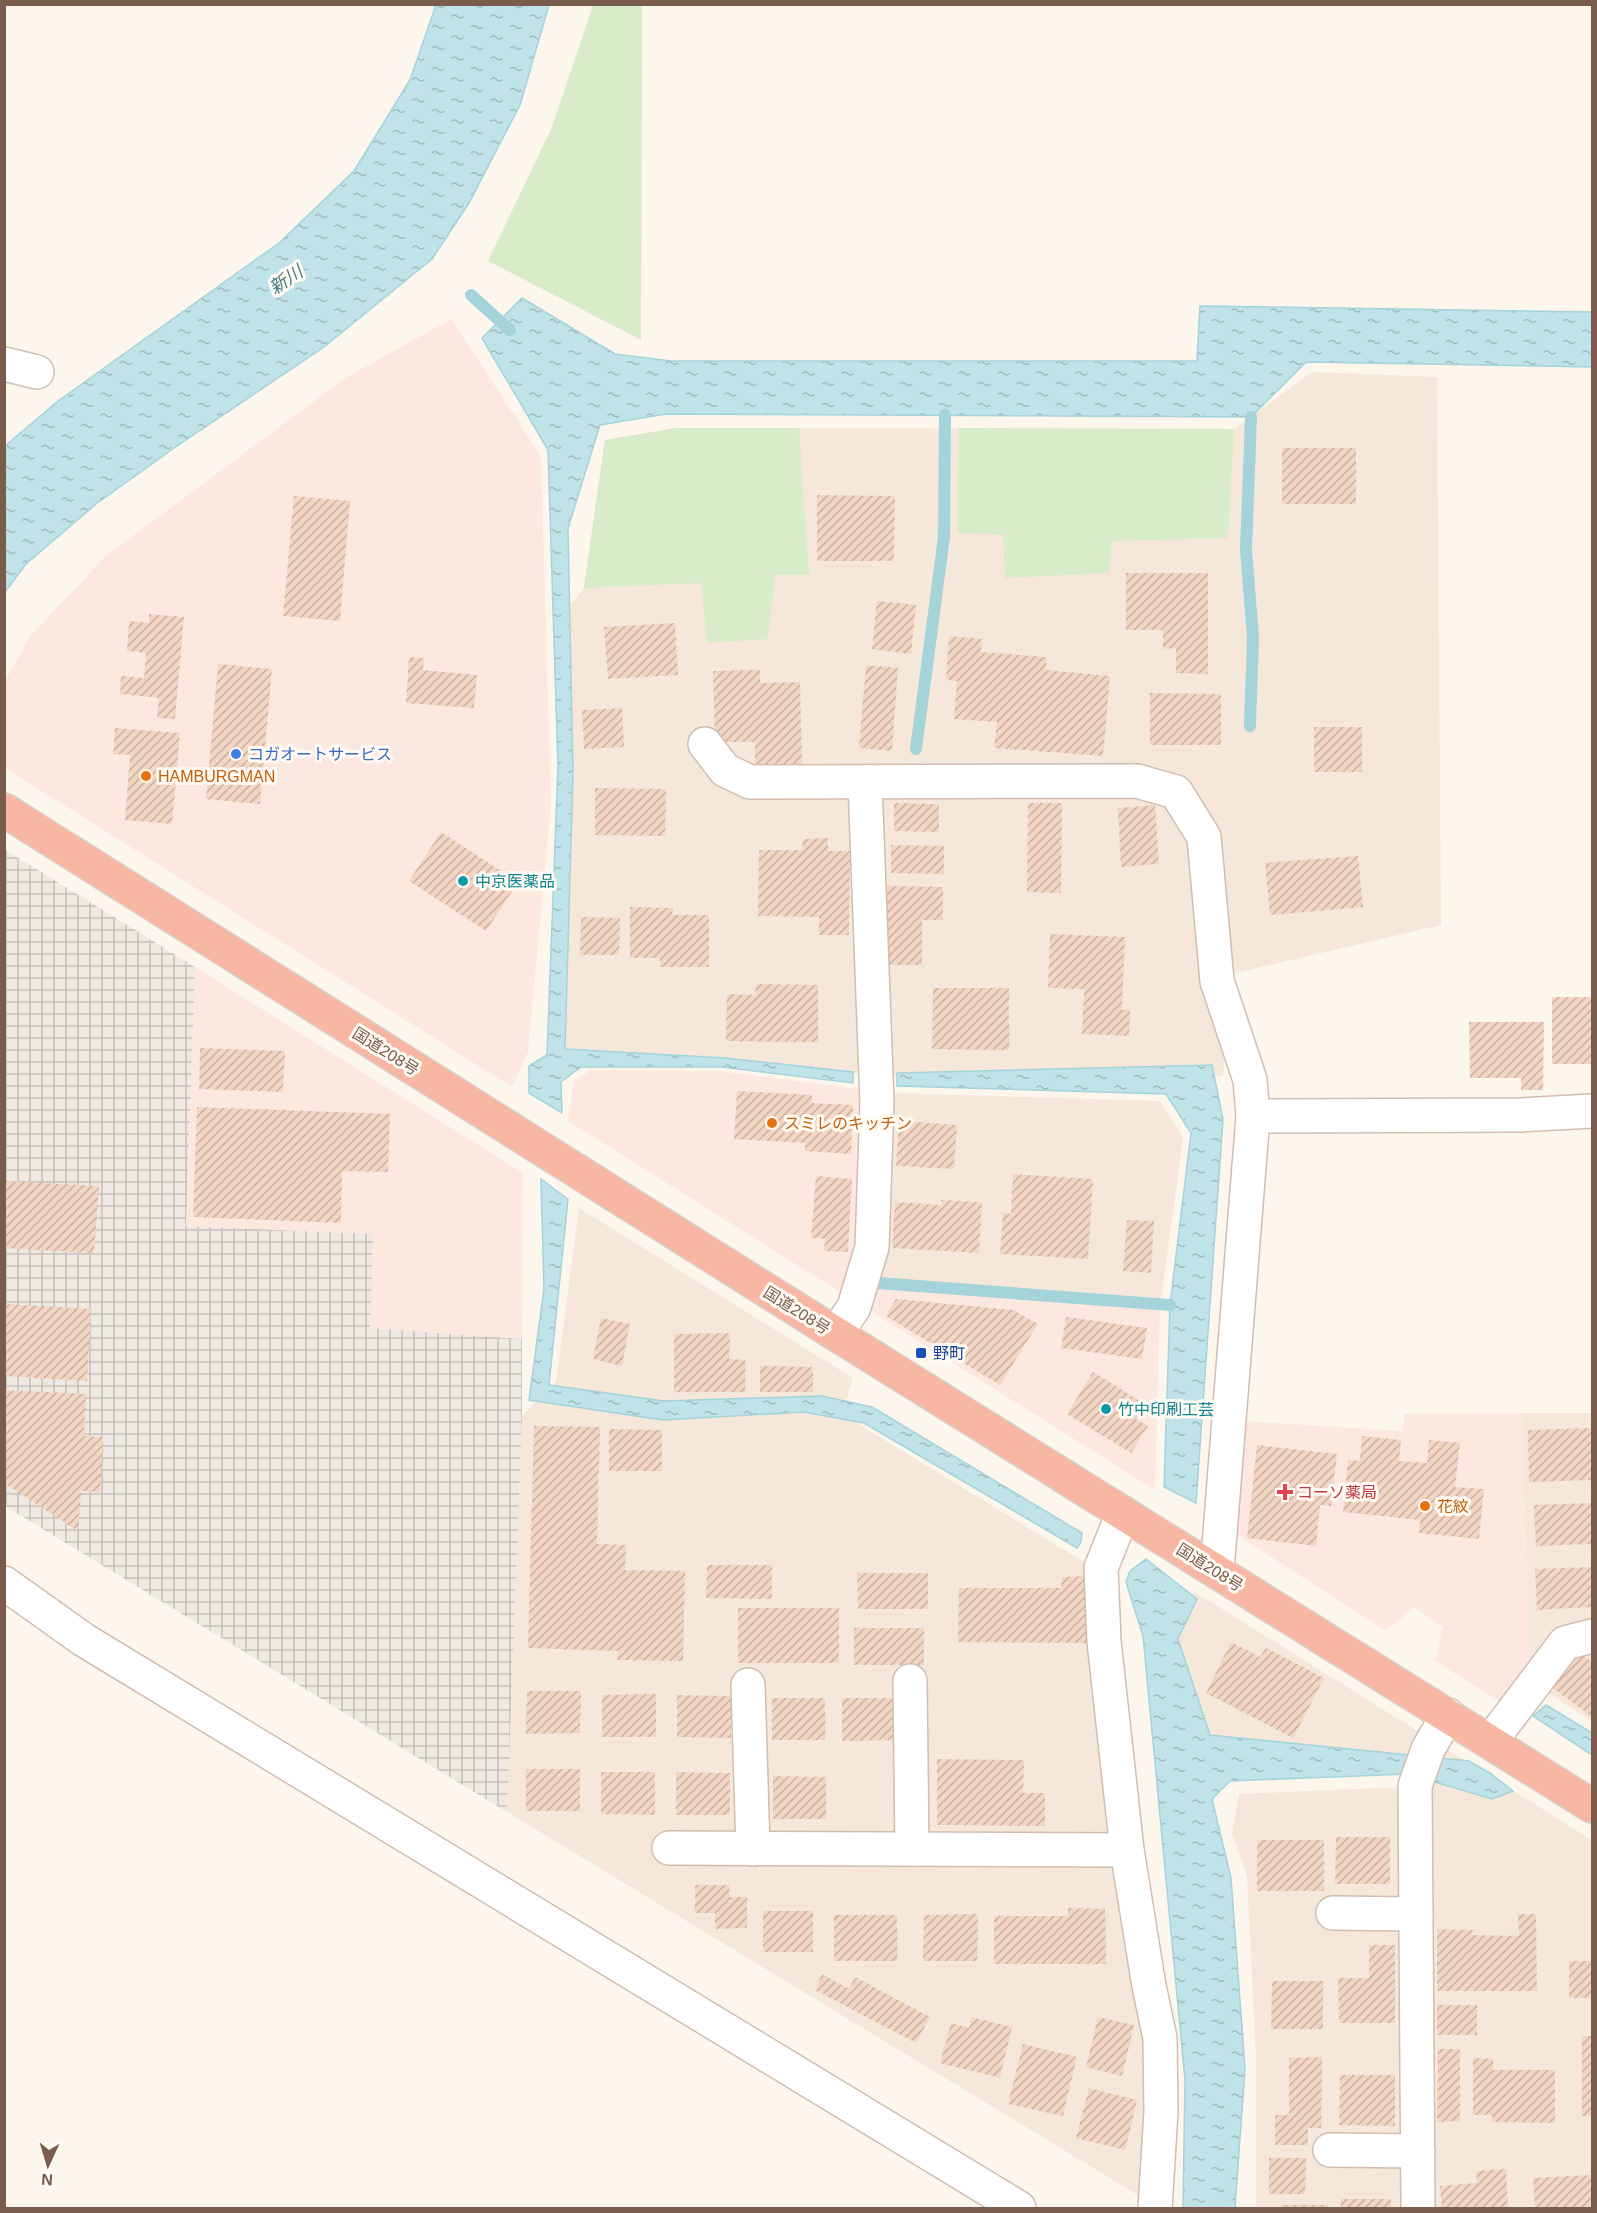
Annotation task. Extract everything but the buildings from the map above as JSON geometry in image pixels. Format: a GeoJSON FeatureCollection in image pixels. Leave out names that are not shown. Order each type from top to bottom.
{"type":"FeatureCollection","features":[{"type":"Feature","properties":{"kind":"highway","name":"国道208号"},"geometry":{"type":"LineString","coordinates":[[4,810],[836,1334],[1593,1806]]}},
{"type":"Feature","properties":{"kind":"street"},"geometry":{"type":"LineString","coordinates":[[4,364],[37,372]]}},
{"type":"Feature","properties":{"kind":"street"},"geometry":{"type":"LineString","coordinates":[[705,744],[725,770],[750,782],[1137,781],[1176,792],[1204,837],[1217,981],[1250,1080],[1253,1116],[1217,1571]]}},
{"type":"Feature","properties":{"kind":"street"},"geometry":{"type":"LineString","coordinates":[[836,1334],[854,1306],[872,1247],[877,1103],[864,782]]}},
{"type":"Feature","properties":{"kind":"street"},"geometry":{"type":"LineString","coordinates":[[1253,1116],[1520,1115],[1593,1111]]}},
{"type":"Feature","properties":{"kind":"street"},"geometry":{"type":"LineString","coordinates":[[1123,1513],[1101,1568],[1104,1641],[1127,1850],[1149,1986],[1160,2038],[1161,2112],[1155,2208]]}},
{"type":"Feature","properties":{"kind":"street"},"geometry":{"type":"LineString","coordinates":[[4,1583],[84,1640],[1019,2208]]}},
{"type":"Feature","properties":{"kind":"street"},"geometry":{"type":"LineString","coordinates":[[1490,1742],[1565,1642],[1593,1636]]}},
{"type":"Feature","properties":{"kind":"street"},"geometry":{"type":"LineString","coordinates":[[910,1681],[912,1849]]}},
{"type":"Feature","properties":{"kind":"street"},"geometry":{"type":"LineString","coordinates":[[748,1685],[753,1849]]}},
{"type":"Feature","properties":{"kind":"street"},"geometry":{"type":"LineString","coordinates":[[1418,2208],[1416,1786],[1428,1749],[1448,1715]]}},
{"type":"Feature","properties":{"kind":"street"},"geometry":{"type":"LineString","coordinates":[[669,1848],[1127,1850]]}},
{"type":"Feature","properties":{"kind":"street"},"geometry":{"type":"LineString","coordinates":[[1332,1913],[1416,1914]]}},
{"type":"Feature","properties":{"kind":"street"},"geometry":{"type":"LineString","coordinates":[[1330,2150],[1418,2151]]}},
{"type":"Feature","properties":{"kind":"shaded area"},"geometry":{"type":"Polygon","coordinates":[[[451,319],[541,456],[551,805],[528,1052],[512,1087],[5,768],[5,681],[30,636],[106,556],[345,378],[451,319]]]}},
{"type":"Feature","properties":{"kind":"shaded area"},"geometry":{"type":"Polygon","coordinates":[[[1312,372],[1437,377],[1441,925],[1232,974],[1223,1076],[905,1076],[563,1057],[564,614],[584,588],[605,440],[676,428],[1234,429],[1312,372]]]}},
{"type":"Feature","properties":{"kind":"shaded area"},"geometry":{"type":"Polygon","coordinates":[[[4,849],[195,967],[186,1226],[373,1234],[370,1328],[522,1339],[522,1416],[507,1812],[5,1506],[4,849]]]}},
{"type":"Feature","properties":{"kind":"shaded area"},"geometry":{"type":"Polygon","coordinates":[[[195,967],[523,1173],[522,1339],[370,1328],[372,1234],[186,1226],[195,967]]]}},
{"type":"Feature","properties":{"kind":"shaded area"},"geometry":{"type":"Polygon","coordinates":[[[591,1070],[719,1071],[889,1093],[875,1286],[1160,1307],[1155,1490],[568,1121],[574,1081],[591,1070]]]}},
{"type":"Feature","properties":{"kind":"shaded area"},"geometry":{"type":"Polygon","coordinates":[[[889,1093],[1160,1101],[1183,1138],[1160,1307],[875,1286],[889,1093]]]}},
{"type":"Feature","properties":{"kind":"shaded area"},"geometry":{"type":"Polygon","coordinates":[[[579,1208],[853,1378],[842,1414],[1089,1565],[1092,1692],[1152,2042],[1141,2197],[507,1812],[522,1416],[556,1382],[579,1208]]]}},
{"type":"Feature","properties":{"kind":"shaded area"},"geometry":{"type":"Polygon","coordinates":[[[1522,1413],[1592,1413],[1592,1721],[1520,1676],[1529,1664],[1522,1413]]]}},
{"type":"Feature","properties":{"kind":"shaded area"},"geometry":{"type":"Polygon","coordinates":[[[1522,1413],[1529,1665],[1502,1703],[1435,1661],[1443,1627],[1414,1607],[1386,1631],[1234,1533],[1240,1421],[1403,1431],[1404,1414],[1522,1413]]]}},
{"type":"Feature","properties":{"kind":"shaded area"},"geometry":{"type":"Polygon","coordinates":[[[1195,1592],[1592,1840],[1592,2208],[1256,2208],[1256,2058],[1247,1876],[1232,1834],[1239,1794],[1400,1787],[1398,1762],[1207,1750],[1169,1639],[1195,1592]]]}},
{"type":"Feature","properties":{"kind":"green space"},"geometry":{"type":"Polygon","coordinates":[[[593,5],[642,5],[641,340],[488,261],[552,127],[593,5]]]}},
{"type":"Feature","properties":{"kind":"green space"},"geometry":{"type":"Polygon","coordinates":[[[676,428],[799,428],[809,575],[775,575],[768,639],[707,643],[701,583],[584,588],[605,440],[676,428]]]}},
{"type":"Feature","properties":{"kind":"green space"},"geometry":{"type":"Polygon","coordinates":[[[959,428],[1234,429],[1228,538],[1112,541],[1109,573],[1005,578],[1003,535],[957,533],[959,428]]]}},
{"type":"Feature","properties":{"kind":"water","name":"新川"},"geometry":{"type":"Polygon","coordinates":[[[436,5],[549,5],[520,105],[469,203],[432,259],[324,347],[177,446],[96,504],[26,564],[5,592],[5,446],[58,401],[279,243],[354,171],[410,80],[436,5]]]}},
{"type":"Feature","properties":{"kind":"water"},"geometry":{"type":"Polygon","coordinates":[[[522,298],[615,354],[671,361],[1197,361],[1200,306],[1592,312],[1592,367],[1306,362],[1251,417],[666,414],[600,425],[568,528],[573,772],[565,1049],[725,1058],[853,1072],[853,1083],[721,1067],[581,1067],[561,1082],[562,1113],[529,1093],[529,1066],[547,1055],[558,766],[548,450],[482,338],[522,298]]]}},
{"type":"Feature","properties":{"kind":"water"},"geometry":{"type":"Polygon","coordinates":[[[1212,1065],[1223,1119],[1196,1503],[1164,1487],[1170,1305],[1191,1133],[1166,1094],[897,1086],[897,1073],[1212,1065]]]}},
{"type":"Feature","properties":{"kind":"water"},"geometry":{"type":"Polygon","coordinates":[[[541,1179],[568,1199],[549,1385],[664,1401],[822,1396],[872,1407],[1082,1533],[1081,1542],[1077,1548],[864,1423],[804,1412],[663,1420],[529,1400],[544,1289],[541,1179]]]}},
{"type":"Feature","properties":{"kind":"water"},"geometry":{"type":"Polygon","coordinates":[[[1146,1559],[1197,1599],[1178,1639],[1210,1735],[1469,1761],[1490,1773],[1513,1791],[1492,1799],[1408,1774],[1230,1781],[1212,1799],[1231,1878],[1245,2068],[1235,2208],[1183,2208],[1185,2080],[1143,1636],[1126,1582],[1130,1571],[1146,1559]]]}},
{"type":"Feature","properties":{"kind":"water"},"geometry":{"type":"Polygon","coordinates":[[[1546,1705],[1592,1733],[1592,1755],[1533,1716],[1546,1705]]]}},
{"type":"Feature","properties":{"kind":"waterway"},"geometry":{"type":"LineString","coordinates":[[471,295],[510,330]]}},
{"type":"Feature","properties":{"kind":"waterway"},"geometry":{"type":"LineString","coordinates":[[916,749],[944,537],[945,415]]}},
{"type":"Feature","properties":{"kind":"waterway"},"geometry":{"type":"LineString","coordinates":[[1250,726],[1253,638],[1246,549],[1251,417]]}},
{"type":"Feature","properties":{"kind":"waterway"},"geometry":{"type":"LineString","coordinates":[[878,1283],[1170,1305]]}},
{"type":"Feature","properties":{"kind":"place","name":"コガオートサービス"},"geometry":{"type":"Point","coordinates":[236,754]}},
{"type":"Feature","properties":{"kind":"place","name":"HAMBURGMAN"},"geometry":{"type":"Point","coordinates":[146,776]}},
{"type":"Feature","properties":{"kind":"place","name":"中京医薬品"},"geometry":{"type":"Point","coordinates":[463,881]}},
{"type":"Feature","properties":{"kind":"place","name":"スミレのキッチン"},"geometry":{"type":"Point","coordinates":[772,1123]}},
{"type":"Feature","properties":{"kind":"place","name":"野町"},"geometry":{"type":"Point","coordinates":[921,1353]}},
{"type":"Feature","properties":{"kind":"place","name":"竹中印刷工芸"},"geometry":{"type":"Point","coordinates":[1106,1409]}},
{"type":"Feature","properties":{"kind":"place","name":"コーソ薬局"},"geometry":{"type":"Point","coordinates":[1285,1492]}},
{"type":"Feature","properties":{"kind":"place","name":"花紋"},"geometry":{"type":"Point","coordinates":[1425,1506]}}]}
